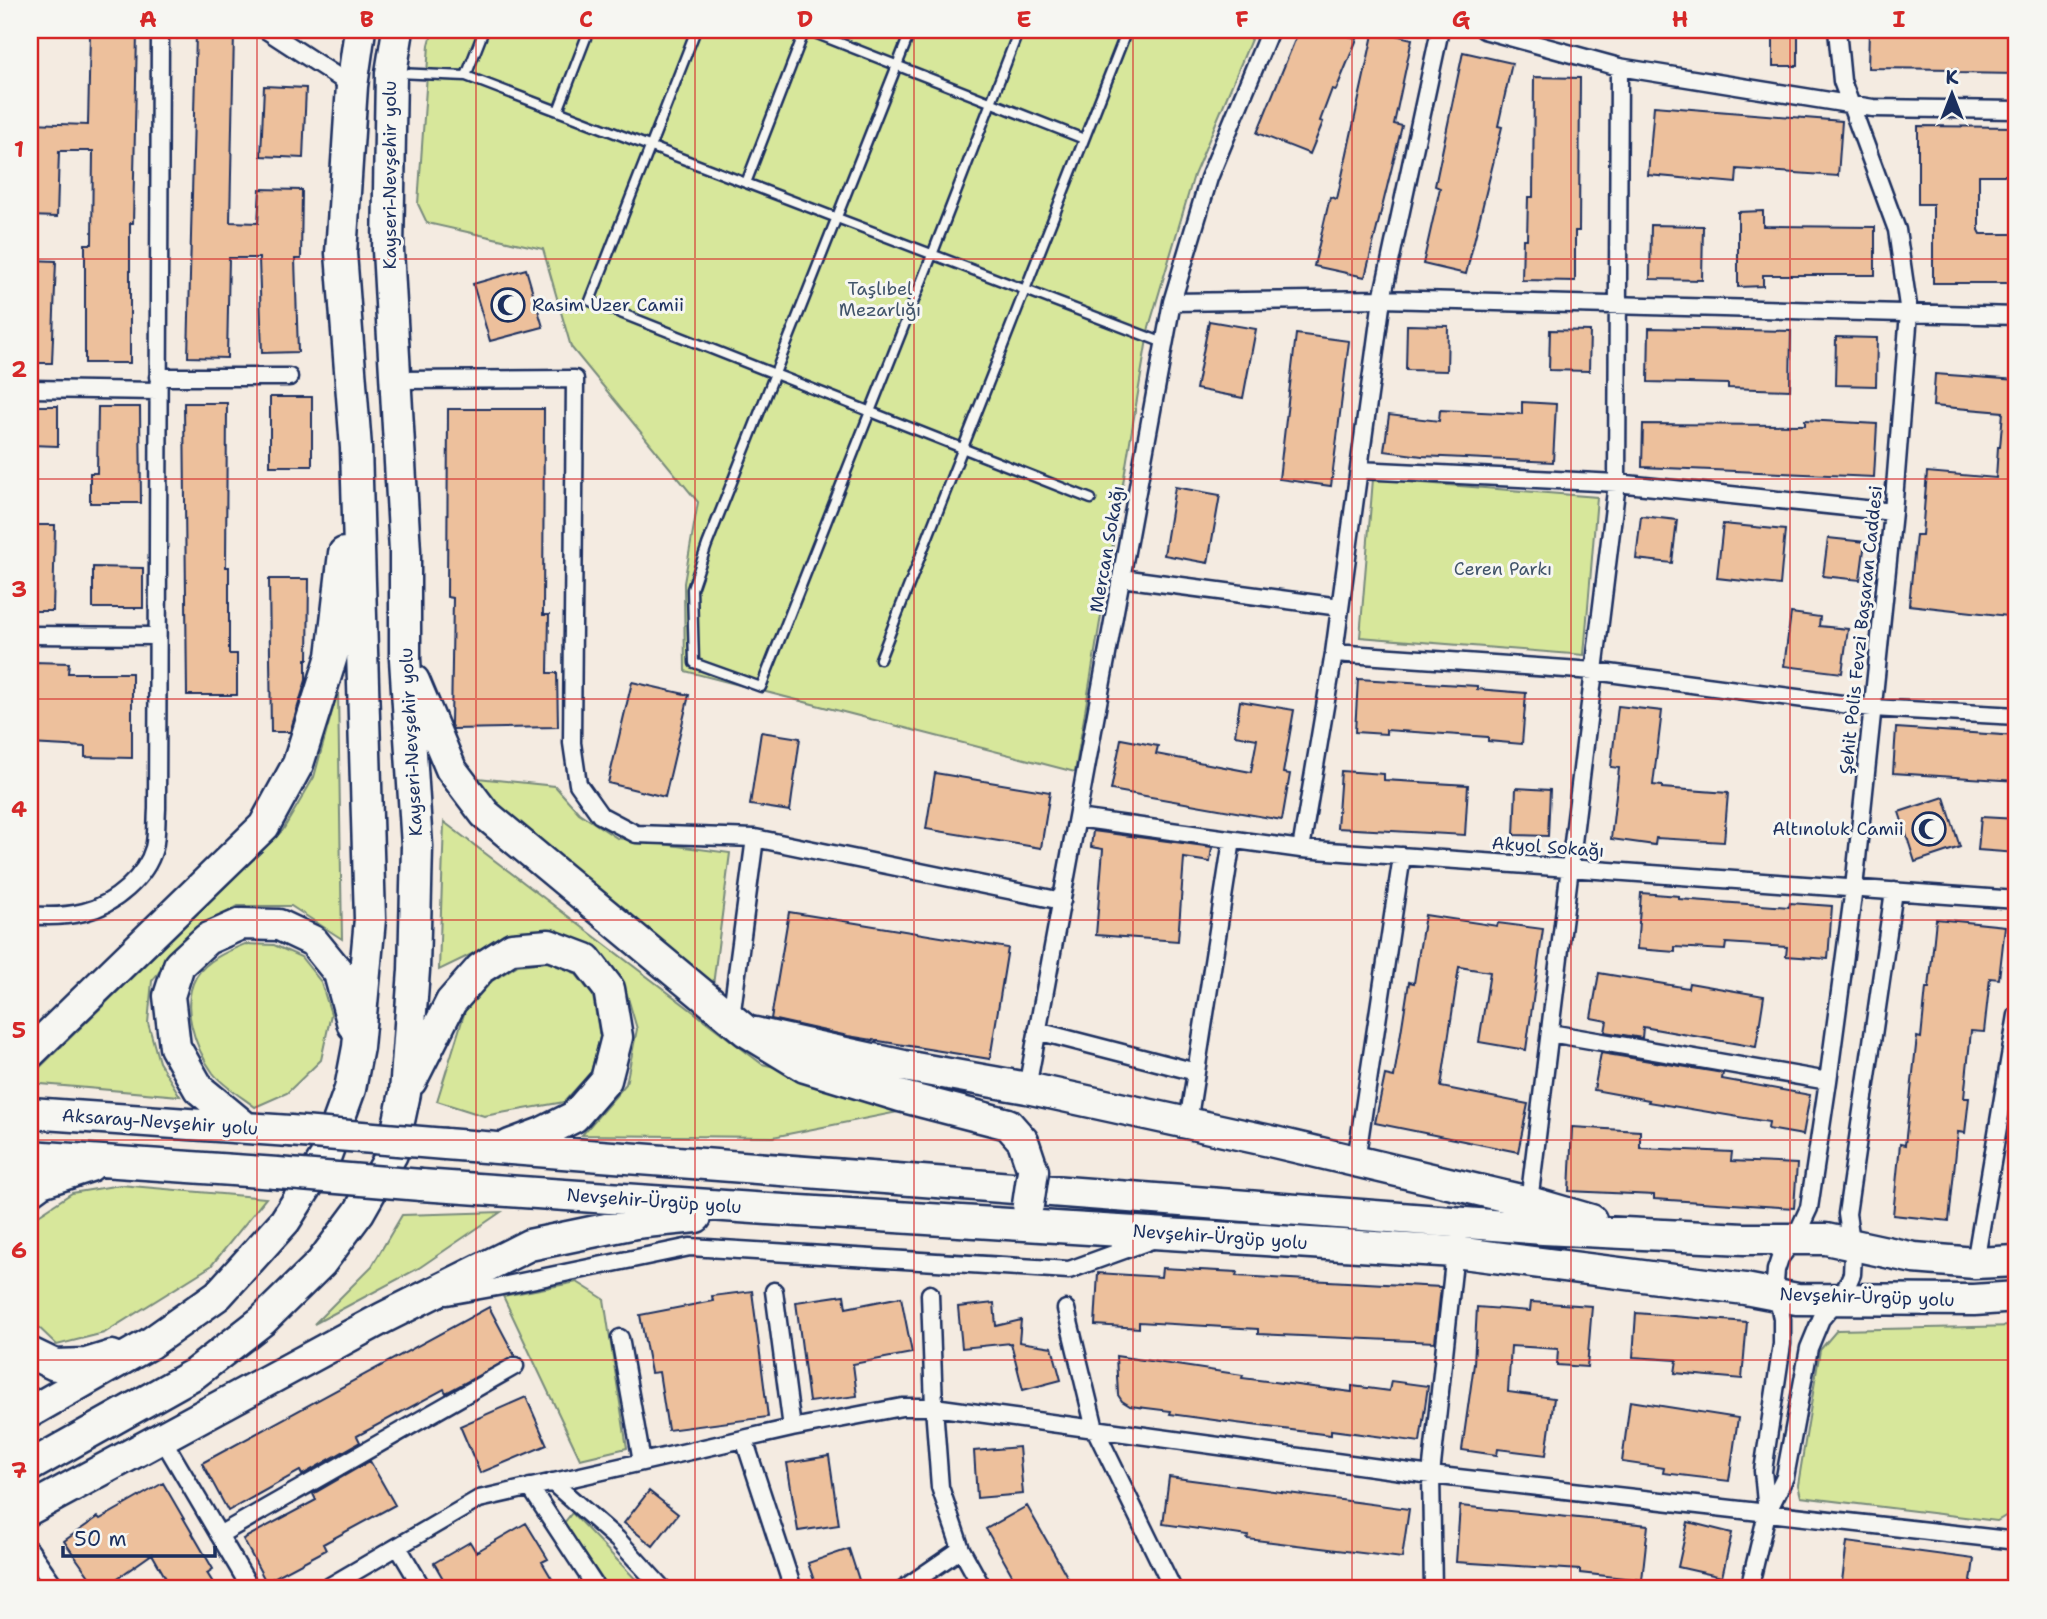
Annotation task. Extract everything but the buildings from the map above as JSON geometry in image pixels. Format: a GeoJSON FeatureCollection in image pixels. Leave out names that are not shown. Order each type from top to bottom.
{"type":"FeatureCollection","features":[{"type":"Feature","properties":{"kind":"highway"},"geometry":{"type":"LineString","coordinates":[[30,1412],[149,1344],[218,1296],[285,1221],[325,1158],[350,1089],[358,1047],[370,919],[356,449],[341,253],[352,86],[360,30]]}},
{"type":"Feature","properties":{"kind":"highway","name":"Kayseri-Nevşehir yolu"},"geometry":{"type":"LineString","coordinates":[[30,1466],[194,1374],[262,1321],[329,1252],[359,1212],[392,1154],[405,1093],[414,970],[417,846],[405,659],[405,551],[388,250],[391,73],[398,30]]}},
{"type":"Feature","properties":{"kind":"highway"},"geometry":{"type":"LineString","coordinates":[[30,1053],[264,826],[298,764],[332,656],[356,449]]}},
{"type":"Feature","properties":{"kind":"highway"},"geometry":{"type":"LineString","coordinates":[[405,659],[451,769],[485,814],[738,1025],[806,1067],[900,1096],[1008,1124],[1023,1141],[1033,1171],[1017,1214]]}},
{"type":"Feature","properties":{"kind":"highway"},"geometry":{"type":"LineString","coordinates":[[245,1127],[199,1088],[175,1046],[169,996],[179,965],[207,939],[241,924],[279,925],[313,941],[339,973],[358,1047]]}},
{"type":"Feature","properties":{"kind":"highway"},"geometry":{"type":"LineString","coordinates":[[405,1093],[451,1002],[481,968],[512,948],[549,945],[586,959],[609,989],[617,1037],[606,1080],[574,1117],[542,1133],[502,1147]]}},
{"type":"Feature","properties":{"kind":"highway"},"geometry":{"type":"LineString","coordinates":[[738,1025],[904,1066],[1027,1088],[1356,1161],[1529,1202],[1635,1234]]}},
{"type":"Feature","properties":{"kind":"highway","name":"Aksaray-Nevşehir yolu"},"geometry":{"type":"LineString","coordinates":[[30,1113],[445,1144]]}},
{"type":"Feature","properties":{"kind":"highway","name":"Nevşehir-Ürgüp yolu"},"geometry":{"type":"LineString","coordinates":[[445,1144],[1529,1228],[1744,1239],[1826,1239],[1914,1258],[1975,1263],[2017,1261]]}},
{"type":"Feature","properties":{"kind":"highway"},"geometry":{"type":"LineString","coordinates":[[30,1156],[103,1162]]}},
{"type":"Feature","properties":{"kind":"highway"},"geometry":{"type":"LineString","coordinates":[[30,1191],[41,1182],[103,1162]]}},
{"type":"Feature","properties":{"kind":"highway","name":"Nevşehir-Ürgüp yolu"},"geometry":{"type":"LineString","coordinates":[[103,1162],[277,1172],[421,1185],[768,1209],[1017,1214],[1170,1234],[1455,1252],[1745,1289],[1797,1299],[2010,1301]]}},
{"type":"Feature","properties":{"kind":"highway"},"geometry":{"type":"LineString","coordinates":[[30,1509],[420,1300],[529,1245],[635,1223],[768,1209]]}},
{"type":"Feature","properties":{"kind":"highway"},"geometry":{"type":"LineString","coordinates":[[30,1353],[55,1365],[86,1364],[149,1344]]}},
{"type":"Feature","properties":{"kind":"street"},"geometry":{"type":"LineString","coordinates":[[30,915],[86,912],[117,896],[142,873],[154,847],[157,810],[160,30]]}},
{"type":"Feature","properties":{"kind":"street"},"geometry":{"type":"LineString","coordinates":[[266,30],[352,86]]}},
{"type":"Feature","properties":{"kind":"street","name":"Mercan Sokağı"},"geometry":{"type":"LineString","coordinates":[[1027,1088],[1172,302],[1209,178],[1270,30]]}},
{"type":"Feature","properties":{"kind":"street"},"geometry":{"type":"LineString","coordinates":[[1301,849],[1334,653],[1382,299],[1440,30]]}},
{"type":"Feature","properties":{"kind":"street"},"geometry":{"type":"LineString","coordinates":[[1484,30],[1619,67],[1850,105],[1873,108],[2017,110]]}},
{"type":"Feature","properties":{"kind":"street","name":"Şehit Polis Fevzi Başaran Caddesi"},"geometry":{"type":"LineString","coordinates":[[1795,1238],[1809,1208],[1854,888],[1893,513],[1909,313],[1897,230],[1842,81],[1837,30]]}},
{"type":"Feature","properties":{"kind":"street"},"geometry":{"type":"LineString","coordinates":[[1529,1202],[1616,483],[1619,67]]}},
{"type":"Feature","properties":{"kind":"street"},"geometry":{"type":"LineString","coordinates":[[1172,302],[1382,299],[2017,316]]}},
{"type":"Feature","properties":{"kind":"street"},"geometry":{"type":"LineString","coordinates":[[30,389],[289,377]]}},
{"type":"Feature","properties":{"kind":"street"},"geometry":{"type":"LineString","coordinates":[[395,380],[575,379],[572,743],[578,784],[600,815],[636,834],[755,838],[1062,901]]}},
{"type":"Feature","properties":{"kind":"street"},"geometry":{"type":"LineString","coordinates":[[1359,470],[1616,483],[1893,513]]}},
{"type":"Feature","properties":{"kind":"street"},"geometry":{"type":"LineString","coordinates":[[1121,578],[1340,607]]}},
{"type":"Feature","properties":{"kind":"street"},"geometry":{"type":"LineString","coordinates":[[30,635],[157,636]]}},
{"type":"Feature","properties":{"kind":"street"},"geometry":{"type":"LineString","coordinates":[[1334,653],[1594,671],[1872,708],[2017,716]]}},
{"type":"Feature","properties":{"kind":"street","name":"Akyol Sokağı"},"geometry":{"type":"LineString","coordinates":[[1077,818],[1301,849],[2017,900]]}},
{"type":"Feature","properties":{"kind":"street"},"geometry":{"type":"LineString","coordinates":[[738,1025],[755,838]]}},
{"type":"Feature","properties":{"kind":"street"},"geometry":{"type":"LineString","coordinates":[[1188,1124],[1232,840]]}},
{"type":"Feature","properties":{"kind":"street"},"geometry":{"type":"LineString","coordinates":[[1356,1161],[1402,856]]}},
{"type":"Feature","properties":{"kind":"street"},"geometry":{"type":"LineString","coordinates":[[1749,1589],[1767,1513],[1785,1477],[1809,1348],[1821,1319],[1844,1292],[1852,1274],[1853,1254],[1847,1214],[1894,891]]}},
{"type":"Feature","properties":{"kind":"street"},"geometry":{"type":"LineString","coordinates":[[1975,1263],[2017,1015]]}},
{"type":"Feature","properties":{"kind":"street"},"geometry":{"type":"LineString","coordinates":[[1037,1031],[1196,1072]]}},
{"type":"Feature","properties":{"kind":"street"},"geometry":{"type":"LineString","coordinates":[[1550,1033],[1828,1082]]}},
{"type":"Feature","properties":{"kind":"street"},"geometry":{"type":"LineString","coordinates":[[420,1300],[690,1247],[1069,1270],[1170,1234]]}},
{"type":"Feature","properties":{"kind":"street"},"geometry":{"type":"LineString","coordinates":[[1767,1513],[1763,1471],[1782,1344],[1782,1319],[1775,1283],[1780,1258],[1795,1238]]}},
{"type":"Feature","properties":{"kind":"street"},"geometry":{"type":"LineString","coordinates":[[1433,1589],[1431,1475],[1455,1252]]}},
{"type":"Feature","properties":{"kind":"street"},"geometry":{"type":"LineString","coordinates":[[774,1291],[792,1427]]}},
{"type":"Feature","properties":{"kind":"street"},"geometry":{"type":"LineString","coordinates":[[930,1294],[940,1487],[961,1549],[983,1589]]}},
{"type":"Feature","properties":{"kind":"street"},"geometry":{"type":"LineString","coordinates":[[1066,1309],[1095,1429],[1173,1589]]}},
{"type":"Feature","properties":{"kind":"street"},"geometry":{"type":"LineString","coordinates":[[620,1338],[642,1462]]}},
{"type":"Feature","properties":{"kind":"street"},"geometry":{"type":"LineString","coordinates":[[219,1535],[515,1366]]}},
{"type":"Feature","properties":{"kind":"street"},"geometry":{"type":"LineString","coordinates":[[325,1589],[479,1499],[792,1427],[902,1407],[934,1407],[1431,1475],[2017,1541]]}},
{"type":"Feature","properties":{"kind":"street"},"geometry":{"type":"LineString","coordinates":[[162,1438],[251,1589]]}},
{"type":"Feature","properties":{"kind":"street"},"geometry":{"type":"LineString","coordinates":[[744,1439],[793,1589]]}},
{"type":"Feature","properties":{"kind":"street"},"geometry":{"type":"LineString","coordinates":[[552,1482],[617,1539],[663,1589]]}},
{"type":"Feature","properties":{"kind":"street"},"geometry":{"type":"LineString","coordinates":[[530,1488],[597,1589]]}},
{"type":"Feature","properties":{"kind":"street"},"geometry":{"type":"LineString","coordinates":[[398,1547],[423,1589]]}},
{"type":"Feature","properties":{"kind":"street"},"geometry":{"type":"LineString","coordinates":[[903,1589],[961,1549]]}},
{"type":"Feature","properties":{"kind":"street"},"geometry":{"type":"LineString","coordinates":[[30,1550],[57,1589]]}},
{"type":"Feature","properties":{"kind":"lane"},"geometry":{"type":"LineString","coordinates":[[466,76],[484,30]]}},
{"type":"Feature","properties":{"kind":"lane"},"geometry":{"type":"LineString","coordinates":[[558,111],[589,30]]}},
{"type":"Feature","properties":{"kind":"lane"},"geometry":{"type":"LineString","coordinates":[[696,30],[590,301],[1091,499]]}},
{"type":"Feature","properties":{"kind":"lane"},"geometry":{"type":"LineString","coordinates":[[746,183],[806,30],[1084,139]]}},
{"type":"Feature","properties":{"kind":"lane"},"geometry":{"type":"LineString","coordinates":[[911,30],[692,589],[694,663],[761,687],[1019,30]]}},
{"type":"Feature","properties":{"kind":"lane"},"geometry":{"type":"LineString","coordinates":[[880,659],[1127,30]]}},
{"type":"Feature","properties":{"kind":"lane"},"geometry":{"type":"LineString","coordinates":[[391,73],[466,76],[1164,344]]}},
{"type":"Feature","properties":{"kind":"green space","name":"Taşlıbel Mezarlığı"},"geometry":{"type":"Polygon","coordinates":[[[433,30],[1255,30],[1194,175],[1149,327],[1075,772],[685,671],[684,583],[698,502],[571,347],[543,249],[427,223],[418,204],[429,45],[433,30]]]}},
{"type":"Feature","properties":{"kind":"green space","name":"Ceren Parkı"},"geometry":{"type":"Polygon","coordinates":[[[1373,479],[1597,497],[1584,655],[1360,637],[1373,479]]]}},
{"type":"Feature","properties":{"kind":"green space"},"geometry":{"type":"Polygon","coordinates":[[[338,690],[342,939],[291,906],[238,906],[191,933],[152,981],[148,1023],[159,1062],[180,1096],[30,1083],[30,1077],[283,830],[314,777],[338,690]]]}},
{"type":"Feature","properties":{"kind":"green space"},"geometry":{"type":"Polygon","coordinates":[[[468,777],[555,786],[579,813],[617,838],[730,853],[712,993],[488,810],[468,777]]]}},
{"type":"Feature","properties":{"kind":"green space"},"geometry":{"type":"Polygon","coordinates":[[[444,822],[762,1064],[897,1095],[898,1112],[773,1137],[582,1135],[626,1084],[637,1029],[624,984],[599,956],[516,938],[474,953],[439,970],[444,822]]]}},
{"type":"Feature","properties":{"kind":"green space"},"geometry":{"type":"Polygon","coordinates":[[[245,944],[274,945],[301,957],[321,982],[331,1014],[321,1060],[287,1093],[255,1107],[227,1087],[206,1063],[195,1039],[189,1001],[191,988],[200,971],[218,957],[245,944]]]}},
{"type":"Feature","properties":{"kind":"green space"},"geometry":{"type":"Polygon","coordinates":[[[547,962],[575,973],[593,996],[600,1037],[591,1072],[564,1102],[484,1116],[437,1101],[465,1011],[492,981],[518,965],[547,962]]]}},
{"type":"Feature","properties":{"kind":"green space"},"geometry":{"type":"Polygon","coordinates":[[[120,1185],[266,1198],[211,1266],[104,1333],[57,1345],[30,1319],[30,1224],[40,1214],[72,1193],[120,1185]]]}},
{"type":"Feature","properties":{"kind":"green space"},"geometry":{"type":"Polygon","coordinates":[[[501,1212],[419,1268],[314,1324],[372,1266],[402,1215],[501,1212]]]}},
{"type":"Feature","properties":{"kind":"green space"},"geometry":{"type":"Polygon","coordinates":[[[577,1282],[604,1299],[627,1448],[580,1459],[503,1296],[577,1282]]]}},
{"type":"Feature","properties":{"kind":"green space"},"geometry":{"type":"Polygon","coordinates":[[[2017,1326],[2017,1436],[2009,1514],[1997,1521],[1801,1497],[1798,1485],[1820,1350],[1837,1330],[2017,1326]]]}},
{"type":"Feature","properties":{"kind":"green space"},"geometry":{"type":"Polygon","coordinates":[[[572,1513],[645,1589],[609,1589],[564,1523],[572,1513]]]}},
{"type":"Feature","properties":{"kind":"place","name":"Rasim Uzer Camii"},"geometry":{"type":"Point","coordinates":[508,305]}},
{"type":"Feature","properties":{"kind":"place","name":"Altınoluk Camii"},"geometry":{"type":"Point","coordinates":[1929,829]}}]}
